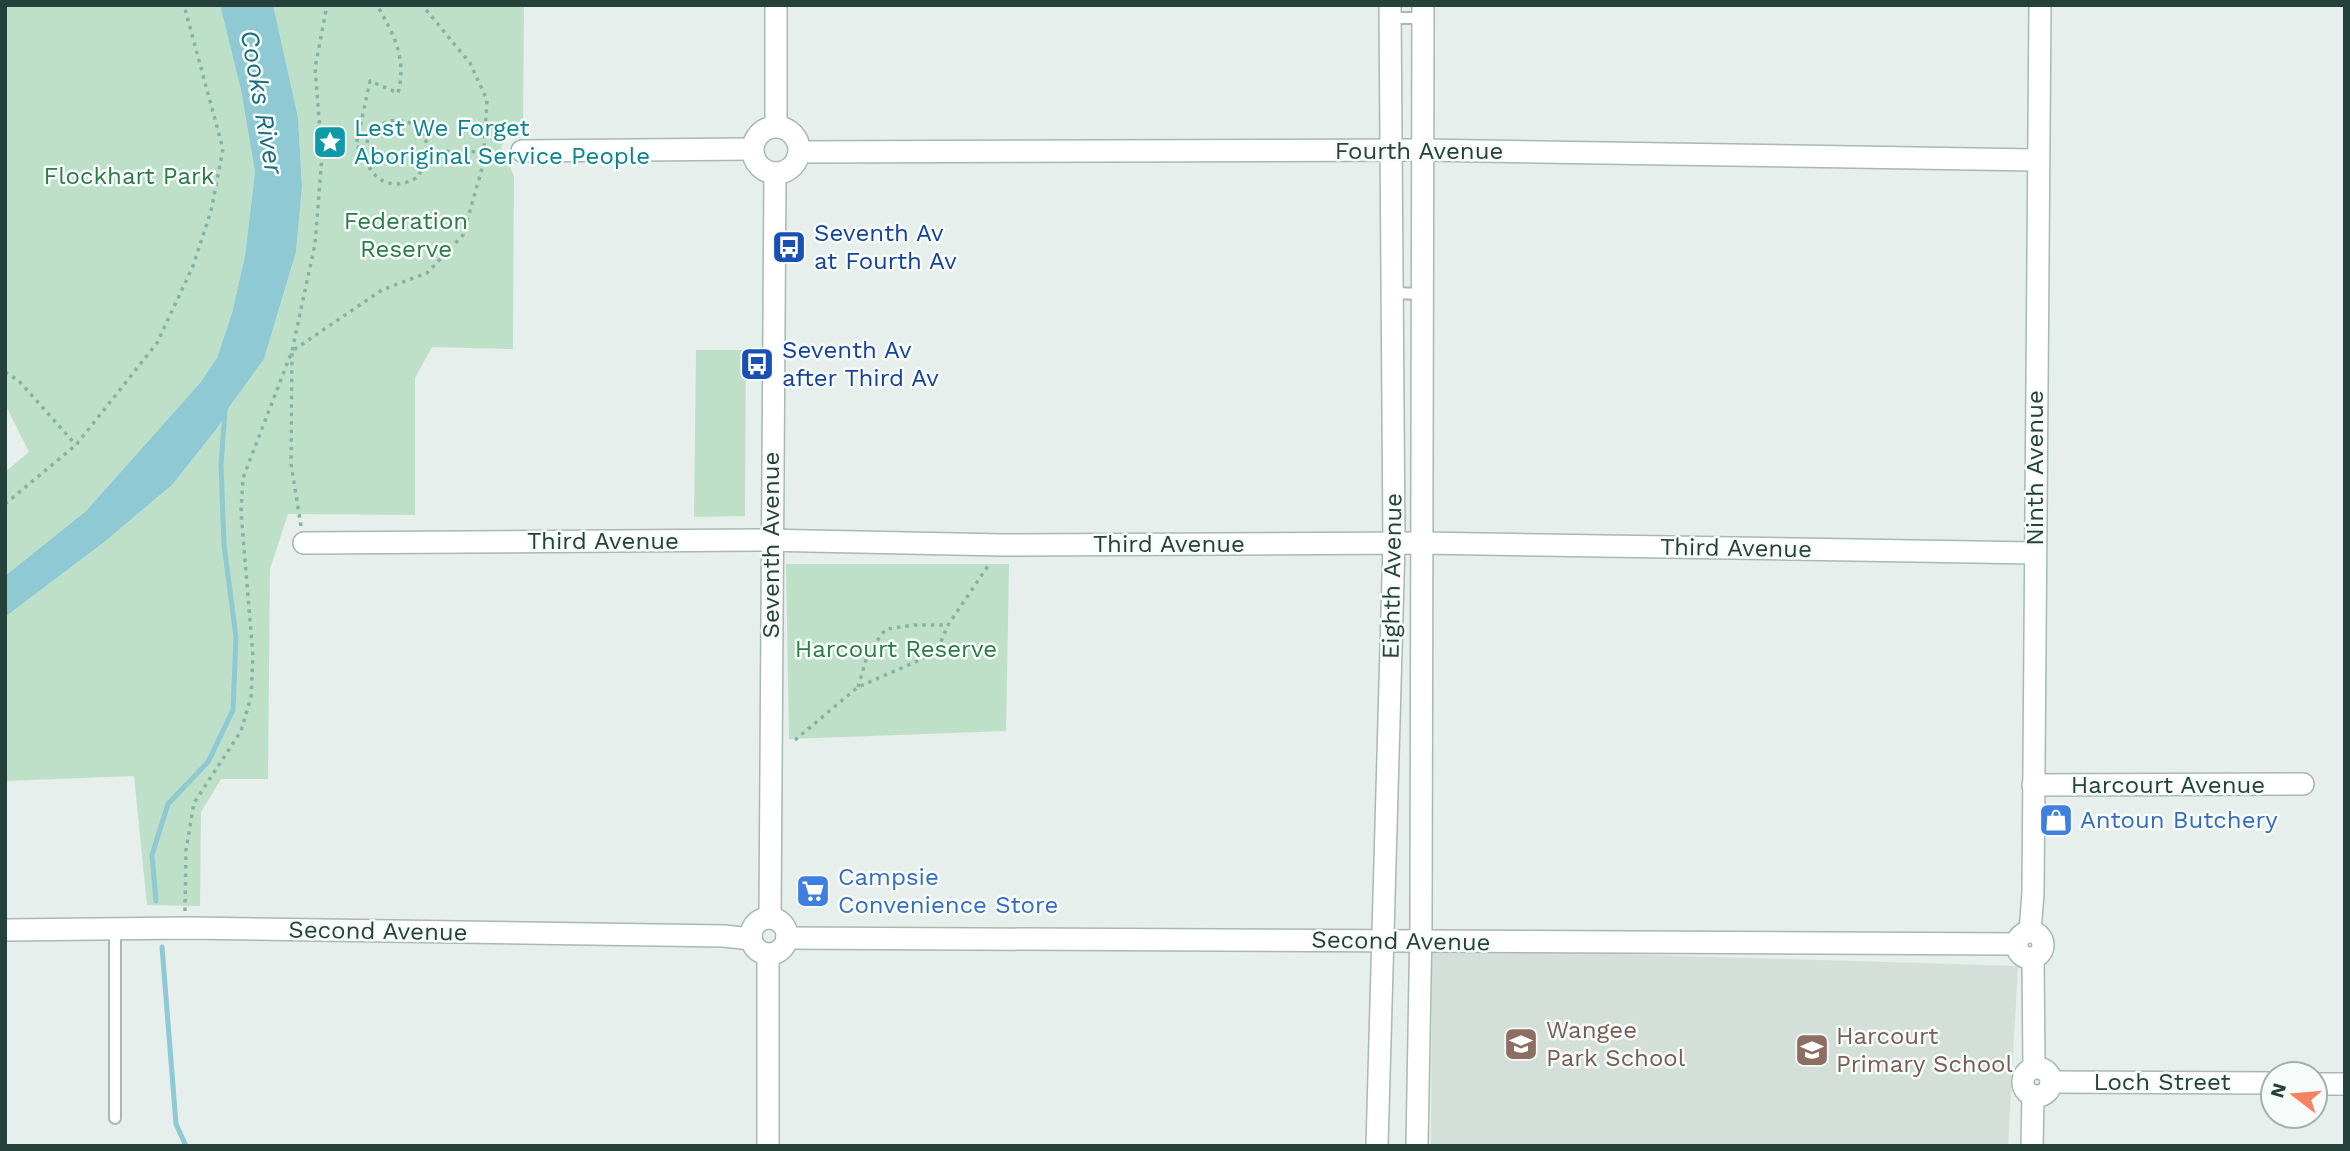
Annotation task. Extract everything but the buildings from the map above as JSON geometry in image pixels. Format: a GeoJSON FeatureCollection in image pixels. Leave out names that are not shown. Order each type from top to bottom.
{"type":"FeatureCollection","features":[{"type":"Feature","properties":{"kind":"street"},"geometry":{"type":"LineString","coordinates":[[776,5],[776,126]]}},
{"type":"Feature","properties":{"kind":"street","name":"Ninth Avenue"},"geometry":{"type":"LineString","coordinates":[[2034,1068],[2033,958],[2041,953],[2044,944],[2039,934],[2023,937],[2033,785],[2040,5]]}},
{"type":"Feature","properties":{"kind":"street","name":"Eighth Avenue"},"geometry":{"type":"LineString","coordinates":[[1390,12],[1392,293],[1422,543],[1417,1146]]}},
{"type":"Feature","properties":{"kind":"street","name":"Eighth Avenue"},"geometry":{"type":"LineString","coordinates":[[1377,1146],[1394,543],[1422,294],[1423,12]]}},
{"type":"Feature","properties":{"kind":"street"},"geometry":{"type":"LineString","coordinates":[[776,126],[784,127],[796,137],[799,152],[789,169],[775,173],[757,163],[752,149],[762,130],[776,126]]}},
{"type":"Feature","properties":{"kind":"street"},"geometry":{"type":"LineString","coordinates":[[522,150],[752,149]]}},
{"type":"Feature","properties":{"kind":"street","name":"Fourth Avenue"},"geometry":{"type":"LineString","coordinates":[[799,152],[1423,149],[2038,160]]}},
{"type":"Feature","properties":{"kind":"street","name":"Seventh Avenue"},"geometry":{"type":"LineString","coordinates":[[770,918],[775,173]]}},
{"type":"Feature","properties":{"kind":"street","name":"Third Avenue"},"geometry":{"type":"LineString","coordinates":[[304,543],[1422,543],[2035,553]]}},
{"type":"Feature","properties":{"kind":"street","name":"Harcourt Avenue"},"geometry":{"type":"LineString","coordinates":[[2033,785],[2303,784]]}},
{"type":"Feature","properties":{"kind":"street"},"geometry":{"type":"LineString","coordinates":[[770,918],[784,926],[787,938],[779,951],[768,954],[757,949],[751,939],[757,922],[770,918]]}},
{"type":"Feature","properties":{"kind":"street","name":"Second Avenue"},"geometry":{"type":"LineString","coordinates":[[5,930],[185,928],[724,936],[751,939]]}},
{"type":"Feature","properties":{"kind":"street","name":"Second Avenue"},"geometry":{"type":"LineString","coordinates":[[787,938],[1420,940],[2023,937]]}},
{"type":"Feature","properties":{"kind":"street"},"geometry":{"type":"LineString","coordinates":[[768,954],[768,1146]]}},
{"type":"Feature","properties":{"kind":"street"},"geometry":{"type":"LineString","coordinates":[[2034,1068],[2046,1071],[2051,1082],[2045,1094],[2033,1096],[2025,1090],[2022,1081],[2026,1072],[2034,1068]]}},
{"type":"Feature","properties":{"kind":"street","name":"Loch Street"},"geometry":{"type":"LineString","coordinates":[[2051,1082],[2259,1083]]}},
{"type":"Feature","properties":{"kind":"street"},"geometry":{"type":"LineString","coordinates":[[2032,1146],[2033,1096]]}},
{"type":"Feature","properties":{"kind":"lane"},"geometry":{"type":"LineString","coordinates":[[1390,12],[1423,12]]}},
{"type":"Feature","properties":{"kind":"lane"},"geometry":{"type":"LineString","coordinates":[[1392,293],[1422,294]]}},
{"type":"Feature","properties":{"kind":"lane"},"geometry":{"type":"LineString","coordinates":[[115,929],[115,1118]]}},
{"type":"Feature","properties":{"kind":"path"},"geometry":{"type":"LineString","coordinates":[[5,504],[76,445],[157,343],[193,266],[211,211],[223,149],[184,5]]}},
{"type":"Feature","properties":{"kind":"path"},"geometry":{"type":"LineString","coordinates":[[185,928],[186,850],[194,803],[241,731],[251,696],[253,656],[241,512],[243,478],[292,351],[315,244],[322,156],[315,68],[327,5]]}},
{"type":"Feature","properties":{"kind":"path"},"geometry":{"type":"LineString","coordinates":[[364,151],[356,146],[370,81],[398,93],[404,71],[392,32],[377,5]]}},
{"type":"Feature","properties":{"kind":"path"},"geometry":{"type":"LineString","coordinates":[[292,351],[382,290],[426,273],[463,234],[484,152],[487,100],[470,63],[422,5]]}},
{"type":"Feature","properties":{"kind":"path"},"geometry":{"type":"LineString","coordinates":[[391,120],[415,126],[423,134],[429,151],[428,161],[418,177],[396,185],[384,183],[371,173],[364,151],[371,133],[391,120]]}},
{"type":"Feature","properties":{"kind":"path"},"geometry":{"type":"LineString","coordinates":[[429,151],[484,152]]}},
{"type":"Feature","properties":{"kind":"path"},"geometry":{"type":"LineString","coordinates":[[292,351],[291,464],[304,543]]}},
{"type":"Feature","properties":{"kind":"path"},"geometry":{"type":"LineString","coordinates":[[5,372],[19,382],[76,445]]}},
{"type":"Feature","properties":{"kind":"path"},"geometry":{"type":"LineString","coordinates":[[795,740],[858,687],[922,659],[939,646],[948,625],[1003,545]]}},
{"type":"Feature","properties":{"kind":"path"},"geometry":{"type":"LineString","coordinates":[[858,687],[868,653],[886,629],[914,625],[948,625]]}},
{"type":"Feature","properties":{"kind":"shaded area","name":"Harcourt Primary School"},"geometry":{"type":"Polygon","coordinates":[[[1432,953],[1616,954],[2018,966],[2008,1146],[1431,1146],[1432,953]]]}},
{"type":"Feature","properties":{"kind":"green space","name":"Flockhart Park"},"geometry":{"type":"Polygon","coordinates":[[[5,5],[220,5],[241,90],[255,172],[245,256],[232,313],[217,358],[200,383],[86,511],[5,576],[5,472],[29,452],[5,404],[5,5]]]}},
{"type":"Feature","properties":{"kind":"green space","name":"Federation Reserve"},"geometry":{"type":"Polygon","coordinates":[[[273,5],[524,5],[523,127],[510,134],[501,147],[514,176],[513,349],[432,347],[415,378],[415,515],[288,514],[270,569],[268,779],[221,779],[201,812],[200,906],[147,905],[134,776],[5,781],[5,617],[103,543],[172,485],[218,427],[264,359],[296,252],[302,187],[298,117],[273,5]]]}},
{"type":"Feature","properties":{"kind":"green space"},"geometry":{"type":"Polygon","coordinates":[[[696,350],[746,350],[745,516],[694,517],[696,350]]]}},
{"type":"Feature","properties":{"kind":"green space","name":"Harcourt Reserve"},"geometry":{"type":"Polygon","coordinates":[[[786,564],[1009,564],[1006,731],[789,739],[786,564]]]}},
{"type":"Feature","properties":{"kind":"water","name":"Cooks River"},"geometry":{"type":"Polygon","coordinates":[[[220,5],[273,5],[298,117],[302,187],[296,252],[264,359],[218,427],[172,485],[103,543],[5,617],[5,576],[86,511],[200,383],[217,358],[232,313],[245,256],[255,172],[241,90],[220,5]]]}},
{"type":"Feature","properties":{"kind":"waterway"},"geometry":{"type":"LineString","coordinates":[[156,901],[152,855],[168,804],[208,762],[233,710],[236,637],[224,545],[221,465],[225,410]]}},
{"type":"Feature","properties":{"kind":"waterway"},"geometry":{"type":"LineString","coordinates":[[162,947],[176,1124],[186,1146]]}},
{"type":"Feature","properties":{"kind":"place","name":"Lest We Forget Aboriginal Service People"},"geometry":{"type":"Point","coordinates":[330,142]}},
{"type":"Feature","properties":{"kind":"place","name":"Seventh Av at Fourth Av"},"geometry":{"type":"Point","coordinates":[789,247]}},
{"type":"Feature","properties":{"kind":"place","name":"Seventh Av after Third Av"},"geometry":{"type":"Point","coordinates":[757,364]}},
{"type":"Feature","properties":{"kind":"place","name":"Antoun Butchery"},"geometry":{"type":"Point","coordinates":[2056,820]}},
{"type":"Feature","properties":{"kind":"place","name":"Campsie Convenience Store"},"geometry":{"type":"Point","coordinates":[813,891]}},
{"type":"Feature","properties":{"kind":"place","name":"Wangee Park School"},"geometry":{"type":"Point","coordinates":[1521,1044]}},
{"type":"Feature","properties":{"kind":"place","name":"Harcourt Primary School"},"geometry":{"type":"Point","coordinates":[1812,1050]}}]}
